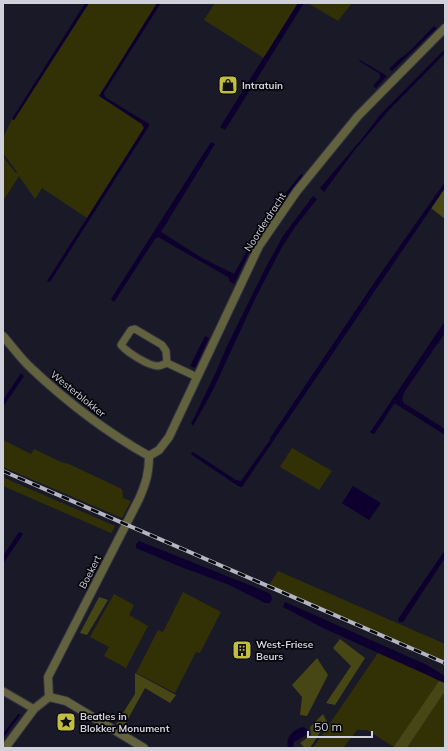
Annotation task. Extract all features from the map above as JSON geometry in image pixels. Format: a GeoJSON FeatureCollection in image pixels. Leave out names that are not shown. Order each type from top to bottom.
{"type":"FeatureCollection","features":[{"type":"Feature","properties":{"kind":"street","name":"Noorderdracht"},"geometry":{"type":"LineString","coordinates":[[149,456],[159,450],[169,437],[259,246],[297,191],[358,116],[445,28]]}},
{"type":"Feature","properties":{"kind":"street"},"geometry":{"type":"LineString","coordinates":[[167,363],[166,351],[162,345],[135,329],[131,330],[121,345],[126,350],[152,365],[159,366],[167,363],[197,377]]}},
{"type":"Feature","properties":{"kind":"street","name":"Westerblokker"},"geometry":{"type":"LineString","coordinates":[[3,336],[30,367],[80,410],[115,435],[149,456]]}},
{"type":"Feature","properties":{"kind":"street","name":"Boekert"},"geometry":{"type":"LineString","coordinates":[[49,697],[48,676],[139,499],[147,481],[149,456]]}},
{"type":"Feature","properties":{"kind":"street"},"geometry":{"type":"LineString","coordinates":[[3,691],[34,709]]}},
{"type":"Feature","properties":{"kind":"street"},"geometry":{"type":"LineString","coordinates":[[5,748],[34,709],[49,697],[66,701],[144,748]]}},
{"type":"Feature","properties":{"kind":"shaded area"},"geometry":{"type":"Polygon","coordinates":[[[85,3],[89,3],[14,120],[12,119],[85,3]]]}},
{"type":"Feature","properties":{"kind":"shaded area"},"geometry":{"type":"Polygon","coordinates":[[[89,3],[157,3],[100,96],[142,124],[144,128],[87,218],[42,188],[35,199],[19,176],[3,201],[3,157],[16,173],[17,172],[3,153],[3,138],[12,119],[14,120],[89,3]]]}},
{"type":"Feature","properties":{"kind":"shaded area"},"geometry":{"type":"Polygon","coordinates":[[[157,3],[161,3],[104,93],[105,97],[149,124],[149,126],[50,282],[47,281],[144,128],[142,124],[99,96],[157,3]]]}},
{"type":"Feature","properties":{"kind":"shaded area"},"geometry":{"type":"Polygon","coordinates":[[[215,3],[298,3],[264,58],[204,20],[215,3]]]}},
{"type":"Feature","properties":{"kind":"shaded area"},"geometry":{"type":"Polygon","coordinates":[[[298,3],[304,3],[225,130],[220,127],[298,3]]]}},
{"type":"Feature","properties":{"kind":"shaded area"},"geometry":{"type":"Polygon","coordinates":[[[308,3],[352,3],[338,21],[308,3]]]}},
{"type":"Feature","properties":{"kind":"shaded area"},"geometry":{"type":"Polygon","coordinates":[[[434,26],[437,28],[392,71],[389,69],[409,52],[434,26]]]}},
{"type":"Feature","properties":{"kind":"shaded area"},"geometry":{"type":"Polygon","coordinates":[[[445,49],[445,53],[389,110],[354,151],[324,192],[320,188],[380,115],[445,49]]]}},
{"type":"Feature","properties":{"kind":"shaded area"},"geometry":{"type":"Polygon","coordinates":[[[360,60],[387,76],[376,88],[373,86],[380,78],[380,74],[359,61],[360,60]]]}},
{"type":"Feature","properties":{"kind":"shaded area"},"geometry":{"type":"Polygon","coordinates":[[[211,142],[215,144],[161,232],[202,258],[234,274],[264,220],[301,174],[304,176],[282,202],[265,226],[250,250],[234,284],[229,281],[228,277],[158,237],[155,239],[114,302],[111,299],[211,142]]]}},
{"type":"Feature","properties":{"kind":"shaded area"},"geometry":{"type":"Polygon","coordinates":[[[445,182],[445,188],[242,487],[238,486],[192,455],[191,453],[193,452],[236,480],[241,481],[270,440],[376,280],[445,182]]]}},
{"type":"Feature","properties":{"kind":"shaded area"},"geometry":{"type":"Polygon","coordinates":[[[445,188],[445,219],[431,208],[445,188]]]}},
{"type":"Feature","properties":{"kind":"shaded area"},"geometry":{"type":"Polygon","coordinates":[[[313,196],[317,199],[295,227],[282,247],[254,301],[213,390],[193,426],[191,424],[266,267],[283,236],[313,196]]]}},
{"type":"Feature","properties":{"kind":"shaded area"},"geometry":{"type":"Polygon","coordinates":[[[445,321],[445,333],[405,391],[402,399],[404,403],[445,429],[445,435],[396,404],[394,404],[373,434],[370,432],[445,321]]]}},
{"type":"Feature","properties":{"kind":"shaded area"},"geometry":{"type":"Polygon","coordinates":[[[205,336],[209,338],[195,368],[190,366],[205,336]]]}},
{"type":"Feature","properties":{"kind":"shaded area"},"geometry":{"type":"Polygon","coordinates":[[[21,373],[24,376],[3,407],[3,400],[21,373]]]}},
{"type":"Feature","properties":{"kind":"shaded area"},"geometry":{"type":"Polygon","coordinates":[[[3,440],[31,454],[34,449],[122,489],[123,498],[131,501],[122,518],[3,467],[3,440]]]}},
{"type":"Feature","properties":{"kind":"shaded area"},"geometry":{"type":"Polygon","coordinates":[[[292,448],[332,471],[319,490],[280,467],[292,448]]]}},
{"type":"Feature","properties":{"kind":"shaded area"},"geometry":{"type":"Polygon","coordinates":[[[3,477],[115,526],[111,533],[3,486],[3,477]]]}},
{"type":"Feature","properties":{"kind":"shaded area"},"geometry":{"type":"Polygon","coordinates":[[[353,486],[381,503],[369,520],[342,503],[353,486]]]}},
{"type":"Feature","properties":{"kind":"shaded area"},"geometry":{"type":"Polygon","coordinates":[[[19,532],[23,534],[3,564],[3,556],[19,532]]]}},
{"type":"Feature","properties":{"kind":"shaded area"},"geometry":{"type":"Polygon","coordinates":[[[139,541],[269,593],[272,599],[270,603],[265,603],[227,584],[136,548],[136,544],[139,541]]]}},
{"type":"Feature","properties":{"kind":"shaded area"},"geometry":{"type":"Polygon","coordinates":[[[445,550],[445,558],[403,622],[399,622],[398,619],[445,550]]]}},
{"type":"Feature","properties":{"kind":"shaded area"},"geometry":{"type":"Polygon","coordinates":[[[278,571],[445,644],[445,661],[269,585],[278,571]]]}},
{"type":"Feature","properties":{"kind":"shaded area"},"geometry":{"type":"Polygon","coordinates":[[[183,592],[221,612],[200,653],[196,652],[175,693],[136,673],[158,630],[163,632],[183,592]]]}},
{"type":"Feature","properties":{"kind":"shaded area"},"geometry":{"type":"Polygon","coordinates":[[[114,594],[134,605],[129,615],[148,626],[126,668],[104,656],[109,647],[90,637],[114,594]]]}},
{"type":"Feature","properties":{"kind":"shaded area"},"geometry":{"type":"Polygon","coordinates":[[[99,597],[108,600],[87,635],[80,633],[99,597]]]}},
{"type":"Feature","properties":{"kind":"shaded area"},"geometry":{"type":"Polygon","coordinates":[[[285,602],[427,665],[445,676],[445,683],[323,628],[283,607],[285,602]]]}},
{"type":"Feature","properties":{"kind":"shaded area"},"geometry":{"type":"Polygon","coordinates":[[[340,639],[365,658],[335,705],[326,703],[351,666],[333,648],[340,639]]]}},
{"type":"Feature","properties":{"kind":"shaded area"},"geometry":{"type":"Polygon","coordinates":[[[378,653],[439,681],[394,747],[367,730],[357,730],[343,748],[313,748],[378,653]]]}},
{"type":"Feature","properties":{"kind":"shaded area"},"geometry":{"type":"Polygon","coordinates":[[[317,658],[328,675],[307,716],[300,715],[302,697],[292,685],[317,658]]]}},
{"type":"Feature","properties":{"kind":"shaded area"},"geometry":{"type":"Polygon","coordinates":[[[135,673],[176,695],[170,703],[145,688],[123,728],[116,724],[135,694],[135,673]]]}},
{"type":"Feature","properties":{"kind":"shaded area"},"geometry":{"type":"Polygon","coordinates":[[[439,681],[445,683],[445,695],[443,694],[407,748],[393,748],[439,681]]]}},
{"type":"Feature","properties":{"kind":"shaded area"},"geometry":{"type":"Polygon","coordinates":[[[443,694],[445,695],[445,748],[407,748],[443,694]]]}},
{"type":"Feature","properties":{"kind":"shaded area"},"geometry":{"type":"Polygon","coordinates":[[[323,714],[327,722],[310,748],[305,748],[300,743],[311,735],[310,727],[323,714]]]}},
{"type":"Feature","properties":{"kind":"shaded area"},"geometry":{"type":"Polygon","coordinates":[[[304,727],[308,730],[308,734],[294,742],[293,747],[288,747],[287,743],[289,737],[297,729],[304,727]]]}},
{"type":"Feature","properties":{"kind":"waterway"},"geometry":{"type":"LineString","coordinates":[[3,736],[19,715]]}},
{"type":"Feature","properties":{"kind":"railway"},"geometry":{"type":"LineString","coordinates":[[3,471],[445,663]]}},
{"type":"Feature","properties":{"kind":"place","name":"Intratuin"},"geometry":{"type":"Point","coordinates":[228,85]}},
{"type":"Feature","properties":{"kind":"place","name":"West-Friese Beurs"},"geometry":{"type":"Point","coordinates":[242,650]}},
{"type":"Feature","properties":{"kind":"place","name":"Beatles in Blokker Monument"},"geometry":{"type":"Point","coordinates":[66,722]}}]}
